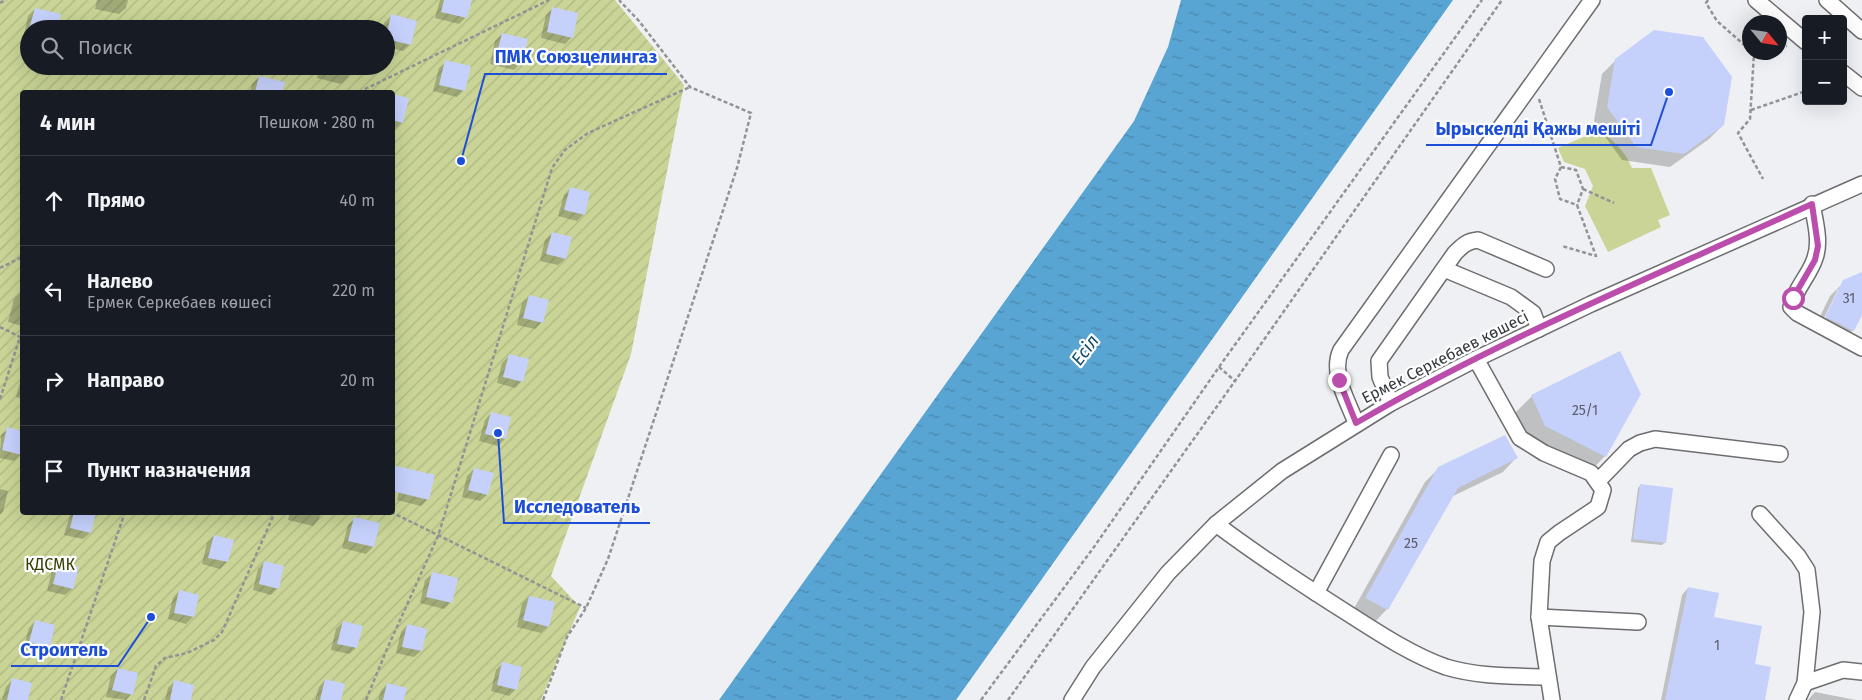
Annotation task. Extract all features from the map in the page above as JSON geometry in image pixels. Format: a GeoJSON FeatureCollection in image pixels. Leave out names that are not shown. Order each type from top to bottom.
{"type":"FeatureCollection","features":[{"type":"Feature","properties":{"kind":"street"},"geometry":{"type":"LineString","coordinates":[[1356,423],[1339,380],[1336,360],[1341,350],[1592,0]]}},
{"type":"Feature","properties":{"kind":"street"},"geometry":{"type":"LineString","coordinates":[[1756,0],[1802,39]]}},
{"type":"Feature","properties":{"kind":"street"},"geometry":{"type":"LineString","coordinates":[[1827,0],[1862,31]]}},
{"type":"Feature","properties":{"kind":"street"},"geometry":{"type":"LineString","coordinates":[[1847,76],[1862,88]]}},
{"type":"Feature","properties":{"kind":"street","name":"Ермек Серкебаев көшесі"},"geometry":{"type":"LineString","coordinates":[[1072,700],[1092,667],[1168,573],[1216,524],[1282,471],[1356,423],[1476,359],[1591,304],[1812,204],[1862,184]]}},
{"type":"Feature","properties":{"kind":"street"},"geometry":{"type":"LineString","coordinates":[[1812,204],[1818,246],[1815,260],[1793,298],[1791,307],[1797,313],[1862,348]]}},
{"type":"Feature","properties":{"kind":"street"},"geometry":{"type":"LineString","coordinates":[[1392,403],[1380,377],[1379,361],[1463,245],[1470,240],[1478,240],[1546,269]]}},
{"type":"Feature","properties":{"kind":"street"},"geometry":{"type":"LineString","coordinates":[[1444,269],[1511,297],[1533,313],[1539,329]]}},
{"type":"Feature","properties":{"kind":"street"},"geometry":{"type":"LineString","coordinates":[[1476,359],[1520,438],[1544,452],[1591,473],[1603,490],[1598,507],[1548,542],[1542,561],[1539,617],[1552,700]]}},
{"type":"Feature","properties":{"kind":"street"},"geometry":{"type":"LineString","coordinates":[[1598,481],[1628,449],[1640,442],[1655,439],[1780,454]]}},
{"type":"Feature","properties":{"kind":"street"},"geometry":{"type":"LineString","coordinates":[[1316,593],[1391,455]]}},
{"type":"Feature","properties":{"kind":"street"},"geometry":{"type":"LineString","coordinates":[[1760,514],[1798,556],[1807,570],[1812,612],[1805,683],[1797,700]]}},
{"type":"Feature","properties":{"kind":"street"},"geometry":{"type":"LineString","coordinates":[[1216,524],[1268,562],[1395,643],[1444,666],[1464,672],[1493,676],[1548,677]]}},
{"type":"Feature","properties":{"kind":"street"},"geometry":{"type":"LineString","coordinates":[[1539,617],[1638,622]]}},
{"type":"Feature","properties":{"kind":"street"},"geometry":{"type":"LineString","coordinates":[[1805,683],[1843,670],[1862,672]]}},
{"type":"Feature","properties":{"kind":"path"},"geometry":{"type":"LineString","coordinates":[[0,3],[6,0]]}},
{"type":"Feature","properties":{"kind":"path"},"geometry":{"type":"LineString","coordinates":[[395,75],[549,0]]}},
{"type":"Feature","properties":{"kind":"path"},"geometry":{"type":"LineString","coordinates":[[543,700],[567,637],[586,608],[608,559],[737,168],[751,113],[690,87],[639,21],[619,0]]}},
{"type":"Feature","properties":{"kind":"path"},"geometry":{"type":"LineString","coordinates":[[981,700],[1094,546],[1219,367],[1482,0]]}},
{"type":"Feature","properties":{"kind":"path"},"geometry":{"type":"LineString","coordinates":[[1008,700],[1236,381],[1502,0]]}},
{"type":"Feature","properties":{"kind":"path"},"geometry":{"type":"LineString","coordinates":[[1708,0],[1706,3],[1717,21],[1742,43]]}},
{"type":"Feature","properties":{"kind":"path"},"geometry":{"type":"LineString","coordinates":[[1754,60],[1750,119],[1738,133],[1763,179]]}},
{"type":"Feature","properties":{"kind":"path"},"geometry":{"type":"LineString","coordinates":[[363,90],[394,75]]}},
{"type":"Feature","properties":{"kind":"path"},"geometry":{"type":"LineString","coordinates":[[1534,83],[1561,167],[1555,179],[1560,199],[1577,205]]}},
{"type":"Feature","properties":{"kind":"path"},"geometry":{"type":"LineString","coordinates":[[366,700],[438,536],[552,168],[565,150],[588,133],[690,87]]}},
{"type":"Feature","properties":{"kind":"path"},"geometry":{"type":"LineString","coordinates":[[1751,110],[1802,92]]}},
{"type":"Feature","properties":{"kind":"path"},"geometry":{"type":"LineString","coordinates":[[1561,167],[1576,170],[1583,189],[1577,205],[1596,256],[1562,246]]}},
{"type":"Feature","properties":{"kind":"path"},"geometry":{"type":"LineString","coordinates":[[1583,189],[1614,204]]}},
{"type":"Feature","properties":{"kind":"path"},"geometry":{"type":"LineString","coordinates":[[0,268],[20,258]]}},
{"type":"Feature","properties":{"kind":"path"},"geometry":{"type":"LineString","coordinates":[[0,327],[20,337]]}},
{"type":"Feature","properties":{"kind":"path"},"geometry":{"type":"LineString","coordinates":[[0,399],[20,340]]}},
{"type":"Feature","properties":{"kind":"path"},"geometry":{"type":"LineString","coordinates":[[1219,367],[1236,381]]}},
{"type":"Feature","properties":{"kind":"path"},"geometry":{"type":"LineString","coordinates":[[395,514],[586,608]]}},
{"type":"Feature","properties":{"kind":"path"},"geometry":{"type":"LineString","coordinates":[[61,700],[124,515]]}},
{"type":"Feature","properties":{"kind":"path"},"geometry":{"type":"LineString","coordinates":[[144,700],[156,666],[165,658],[187,653],[214,640],[222,632],[273,515]]}},
{"type":"Feature","properties":{"kind":"green space","name":"КДСМК"},"geometry":{"type":"Polygon","coordinates":[[[0,0],[615,0],[684,85],[631,354],[551,576],[580,607],[541,700],[0,700],[0,0]]]}},
{"type":"Feature","properties":{"kind":"green space"},"geometry":{"type":"Polygon","coordinates":[[[1599,130],[1610,138],[1626,156],[1632,168],[1651,168],[1670,215],[1658,220],[1661,227],[1608,252],[1585,206],[1593,186],[1585,169],[1564,162],[1558,148],[1599,130]]]}},
{"type":"Feature","properties":{"kind":"water","name":"Есіл"},"geometry":{"type":"Polygon","coordinates":[[[1181,0],[1453,0],[956,700],[719,700],[1134,121],[1168,47],[1181,0]]]}},
{"type":"Feature","properties":{"kind":"building"},"geometry":{"type":"Polygon","coordinates":[[[444,0],[472,0],[467,18],[441,12],[444,0]]]}},
{"type":"Feature","properties":{"kind":"building"},"geometry":{"type":"Polygon","coordinates":[[[552,7],[578,13],[573,38],[547,32],[552,7]]]}},
{"type":"Feature","properties":{"kind":"building"},"geometry":{"type":"Polygon","coordinates":[[[35,8],[61,14],[59,20],[32,20],[35,8]]]}},
{"type":"Feature","properties":{"kind":"building"},"geometry":{"type":"Polygon","coordinates":[[[391,14],[417,21],[411,45],[395,41],[395,20],[390,20],[391,14]]]}},
{"type":"Feature","properties":{"kind":"building"},"geometry":{"type":"Polygon","coordinates":[[[1654,30],[1703,37],[1732,77],[1724,125],[1684,154],[1636,147],[1607,107],[1615,59],[1654,30]]]}},
{"type":"Feature","properties":{"kind":"building"},"geometry":{"type":"Polygon","coordinates":[[[502,33],[528,39],[522,64],[496,57],[502,33]]]}},
{"type":"Feature","properties":{"kind":"building"},"geometry":{"type":"Polygon","coordinates":[[[445,60],[471,66],[465,91],[439,85],[445,60]]]}},
{"type":"Feature","properties":{"kind":"building"},"geometry":{"type":"Polygon","coordinates":[[[259,76],[285,82],[283,90],[256,90],[259,76]]]}},
{"type":"Feature","properties":{"kind":"building"},"geometry":{"type":"Polygon","coordinates":[[[395,95],[409,98],[403,123],[395,121],[395,95]]]}},
{"type":"Feature","properties":{"kind":"building"},"geometry":{"type":"Polygon","coordinates":[[[570,187],[590,192],[585,215],[564,210],[570,187]]]}},
{"type":"Feature","properties":{"kind":"building"},"geometry":{"type":"Polygon","coordinates":[[[552,232],[572,237],[566,259],[546,254],[552,232]]]}},
{"type":"Feature","properties":{"kind":"building"},"geometry":{"type":"Polygon","coordinates":[[[1862,272],[1862,315],[1854,331],[1825,317],[1843,280],[1862,272]]]}},
{"type":"Feature","properties":{"kind":"building"},"geometry":{"type":"Polygon","coordinates":[[[529,295],[549,300],[543,323],[523,318],[529,295]]]}},
{"type":"Feature","properties":{"kind":"building"},"geometry":{"type":"Polygon","coordinates":[[[1620,351],[1641,394],[1606,457],[1545,426],[1531,395],[1620,351]]]}},
{"type":"Feature","properties":{"kind":"building"},"geometry":{"type":"Polygon","coordinates":[[[509,354],[529,359],[523,382],[503,377],[509,354]]]}},
{"type":"Feature","properties":{"kind":"building"},"geometry":{"type":"Polygon","coordinates":[[[491,412],[511,417],[506,439],[485,434],[491,412]]]}},
{"type":"Feature","properties":{"kind":"building"},"geometry":{"type":"Polygon","coordinates":[[[7,427],[20,430],[20,454],[2,450],[7,427]]]}},
{"type":"Feature","properties":{"kind":"building"},"geometry":{"type":"Polygon","coordinates":[[[1505,435],[1518,458],[1458,488],[1388,610],[1365,598],[1438,467],[1505,435]]]}},
{"type":"Feature","properties":{"kind":"building"},"geometry":{"type":"Polygon","coordinates":[[[395,466],[435,475],[429,500],[395,492],[395,466]]]}},
{"type":"Feature","properties":{"kind":"building"},"geometry":{"type":"Polygon","coordinates":[[[474,468],[494,473],[488,495],[468,490],[474,468]]]}},
{"type":"Feature","properties":{"kind":"building"},"geometry":{"type":"Polygon","coordinates":[[[1640,484],[1673,488],[1666,543],[1633,539],[1640,484]]]}},
{"type":"Feature","properties":{"kind":"building"},"geometry":{"type":"Polygon","coordinates":[[[73,515],[95,515],[91,533],[70,528],[73,515]]]}},
{"type":"Feature","properties":{"kind":"building"},"geometry":{"type":"Polygon","coordinates":[[[354,517],[380,523],[374,547],[348,541],[354,517]]]}},
{"type":"Feature","properties":{"kind":"building"},"geometry":{"type":"Polygon","coordinates":[[[214,535],[234,540],[228,562],[208,558],[214,535]]]}},
{"type":"Feature","properties":{"kind":"building"},"geometry":{"type":"Polygon","coordinates":[[[264,561],[284,566],[279,589],[259,584],[264,561]]]}},
{"type":"Feature","properties":{"kind":"building"},"geometry":{"type":"Polygon","coordinates":[[[59,562],[79,567],[73,589],[53,584],[59,562]]]}},
{"type":"Feature","properties":{"kind":"building"},"geometry":{"type":"Polygon","coordinates":[[[432,572],[458,578],[452,603],[426,597],[432,572]]]}},
{"type":"Feature","properties":{"kind":"building"},"geometry":{"type":"Polygon","coordinates":[[[1688,587],[1719,593],[1714,617],[1762,626],[1755,664],[1771,667],[1765,700],[1665,700],[1688,587]]]}},
{"type":"Feature","properties":{"kind":"building"},"geometry":{"type":"Polygon","coordinates":[[[179,590],[199,595],[194,617],[174,613],[179,590]]]}},
{"type":"Feature","properties":{"kind":"building"},"geometry":{"type":"Polygon","coordinates":[[[529,596],[555,602],[549,627],[523,620],[529,596]]]}},
{"type":"Feature","properties":{"kind":"building"},"geometry":{"type":"Polygon","coordinates":[[[35,620],[55,625],[50,647],[29,642],[35,620]]]}},
{"type":"Feature","properties":{"kind":"building"},"geometry":{"type":"Polygon","coordinates":[[[343,621],[363,626],[357,648],[337,644],[343,621]]]}},
{"type":"Feature","properties":{"kind":"building"},"geometry":{"type":"Polygon","coordinates":[[[407,624],[427,629],[422,651],[402,647],[407,624]]]}},
{"type":"Feature","properties":{"kind":"building"},"geometry":{"type":"Polygon","coordinates":[[[502,662],[522,667],[517,690],[497,685],[502,662]]]}},
{"type":"Feature","properties":{"kind":"building"},"geometry":{"type":"Polygon","coordinates":[[[118,668],[138,673],[133,695],[112,690],[118,668]]]}},
{"type":"Feature","properties":{"kind":"building"},"geometry":{"type":"Polygon","coordinates":[[[12,678],[32,683],[28,700],[7,700],[12,678]]]}},
{"type":"Feature","properties":{"kind":"building"},"geometry":{"type":"Polygon","coordinates":[[[325,679],[345,684],[341,700],[320,700],[325,679]]]}},
{"type":"Feature","properties":{"kind":"building"},"geometry":{"type":"Polygon","coordinates":[[[174,680],[194,685],[191,700],[170,700],[174,680]]]}},
{"type":"Feature","properties":{"kind":"building"},"geometry":{"type":"Polygon","coordinates":[[[387,683],[407,688],[404,700],[383,700],[387,683]]]}},
{"type":"Feature","properties":{"kind":"place","name":"Ырыскелді Қажы мешіті"},"geometry":{"type":"Point","coordinates":[1669,92]}},
{"type":"Feature","properties":{"kind":"place","name":"ПМК Союзцелингаз"},"geometry":{"type":"Point","coordinates":[461,161]}},
{"type":"Feature","properties":{"kind":"place","name":"Исследователь"},"geometry":{"type":"Point","coordinates":[498,433]}},
{"type":"Feature","properties":{"kind":"place","name":"Строитель"},"geometry":{"type":"Point","coordinates":[151,617]}},
{"type":"Feature","properties":{"kind":"route"},"geometry":{"type":"LineString","coordinates":[[1339,380],[1356,423],[1476,359],[1591,304],[1812,204],[1818,246],[1815,260],[1793,298]]}}]}
